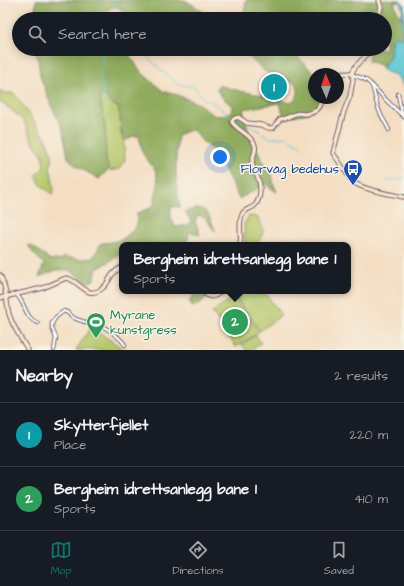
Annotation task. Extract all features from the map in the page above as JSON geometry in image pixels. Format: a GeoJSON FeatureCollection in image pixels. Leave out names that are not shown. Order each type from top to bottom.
{"type":"FeatureCollection","features":[{"type":"Feature","properties":{"kind":"street"},"geometry":{"type":"LineString","coordinates":[[379,0],[381,7],[380,12]]}},
{"type":"Feature","properties":{"kind":"street"},"geometry":{"type":"LineString","coordinates":[[365,56],[354,67],[350,96],[344,111],[334,154],[352,181],[356,184],[367,189],[404,198]]}},
{"type":"Feature","properties":{"kind":"street"},"geometry":{"type":"LineString","coordinates":[[344,74],[352,74],[363,78],[372,84],[403,116]]}},
{"type":"Feature","properties":{"kind":"street"},"geometry":{"type":"LineString","coordinates":[[372,84],[379,111],[389,130]]}},
{"type":"Feature","properties":{"kind":"street"},"geometry":{"type":"LineString","coordinates":[[398,94],[403,116]]}},
{"type":"Feature","properties":{"kind":"street"},"geometry":{"type":"LineString","coordinates":[[240,242],[240,224],[242,213],[256,204],[260,194],[260,189],[259,180],[252,164],[256,149],[255,145],[248,135],[234,125],[232,122],[233,119],[238,117],[247,123],[273,128],[280,120],[287,119],[296,114],[305,114],[317,109],[322,104]]}},
{"type":"Feature","properties":{"kind":"street"},"geometry":{"type":"LineString","coordinates":[[0,298],[43,288],[66,278],[70,278],[85,290],[98,292],[105,286],[114,272],[119,270]]}},
{"type":"Feature","properties":{"kind":"street"},"geometry":{"type":"LineString","coordinates":[[0,275],[5,286],[11,320],[28,350]]}},
{"type":"Feature","properties":{"kind":"street"},"geometry":{"type":"LineString","coordinates":[[16,294],[19,297],[28,317],[32,321],[38,323]]}},
{"type":"Feature","properties":{"kind":"street"},"geometry":{"type":"LineString","coordinates":[[206,294],[210,297],[218,294]]}},
{"type":"Feature","properties":{"kind":"street"},"geometry":{"type":"LineString","coordinates":[[54,350],[56,338],[52,328],[52,323],[56,317],[64,311],[68,312],[74,318],[101,325],[120,338],[125,345]]}},
{"type":"Feature","properties":{"kind":"green space"},"geometry":{"type":"Polygon","coordinates":[[[36,0],[185,0],[204,12],[123,12],[121,9],[115,6],[106,12],[35,11],[36,0]]]}},
{"type":"Feature","properties":{"kind":"green space"},"geometry":{"type":"Polygon","coordinates":[[[246,0],[306,0],[309,5],[316,0],[398,0],[400,3],[394,1],[397,12],[403,20],[401,22],[402,38],[394,36],[392,39],[392,12],[243,12],[246,0]]]}},
{"type":"Feature","properties":{"kind":"green space"},"geometry":{"type":"Polygon","coordinates":[[[37,56],[130,56],[142,73],[164,92],[170,92],[199,104],[215,116],[225,115],[231,112],[232,106],[216,89],[218,90],[218,85],[291,103],[298,94],[296,83],[275,77],[263,70],[248,56],[298,56],[309,68],[308,104],[319,104],[318,107],[308,113],[284,118],[280,103],[243,109],[250,137],[267,172],[272,174],[277,192],[265,184],[239,199],[217,153],[204,143],[193,130],[186,131],[178,136],[176,180],[180,207],[171,207],[171,217],[175,227],[190,225],[190,219],[185,212],[192,209],[202,209],[208,214],[215,231],[205,218],[198,215],[195,221],[200,235],[189,232],[187,242],[119,242],[119,256],[97,269],[93,281],[85,282],[69,270],[57,270],[39,277],[44,264],[33,253],[28,245],[34,247],[50,260],[59,260],[65,257],[81,259],[93,258],[101,243],[118,241],[126,237],[137,225],[137,213],[153,207],[158,185],[156,171],[143,154],[139,136],[133,136],[124,142],[118,107],[112,104],[104,94],[100,98],[105,126],[106,160],[109,169],[99,179],[75,165],[68,158],[62,127],[52,108],[40,76],[37,56]]]}},
{"type":"Feature","properties":{"kind":"green space"},"geometry":{"type":"Polygon","coordinates":[[[369,56],[390,56],[382,67],[368,61],[369,56]]]}},
{"type":"Feature","properties":{"kind":"green space"},"geometry":{"type":"Polygon","coordinates":[[[0,90],[6,93],[14,93],[45,137],[53,158],[50,167],[54,188],[53,195],[41,185],[36,175],[44,167],[42,154],[32,141],[24,121],[0,102],[0,90]]]}},
{"type":"Feature","properties":{"kind":"green space"},"geometry":{"type":"Polygon","coordinates":[[[104,94],[112,104],[118,107],[121,133],[124,142],[125,160],[119,169],[109,171],[106,160],[105,126],[100,98],[104,94]]]}},
{"type":"Feature","properties":{"kind":"green space"},"geometry":{"type":"Polygon","coordinates":[[[249,216],[257,217],[263,231],[259,242],[245,242],[244,224],[249,216]]]}},
{"type":"Feature","properties":{"kind":"green space"},"geometry":{"type":"Polygon","coordinates":[[[193,294],[207,294],[203,301],[192,307],[189,299],[193,299],[193,294]]]}},
{"type":"Feature","properties":{"kind":"green space"},"geometry":{"type":"Polygon","coordinates":[[[238,294],[266,294],[281,315],[260,331],[235,296],[238,294]]]}},
{"type":"Feature","properties":{"kind":"green space"},"geometry":{"type":"Polygon","coordinates":[[[234,297],[259,332],[236,347],[212,312],[234,297]]]}},
{"type":"Feature","properties":{"kind":"green space","name":"Myrane kunstgress"},"geometry":{"type":"Polygon","coordinates":[[[91,327],[125,350],[76,350],[91,327]]]}},
{"type":"Feature","properties":{"kind":"green space"},"geometry":{"type":"Polygon","coordinates":[[[256,335],[261,343],[251,350],[246,350],[242,344],[256,335]]]}},
{"type":"Feature","properties":{"kind":"water"},"geometry":{"type":"Polygon","coordinates":[[[398,0],[404,4],[404,88],[397,77],[382,69],[389,56],[392,56],[392,38],[394,36],[402,38],[401,22],[403,20],[401,16],[403,9],[398,0]]]}},
{"type":"Feature","properties":{"kind":"waterway"},"geometry":{"type":"LineString","coordinates":[[112,0],[117,12]]}},
{"type":"Feature","properties":{"kind":"waterway"},"geometry":{"type":"LineString","coordinates":[[102,56],[103,67],[101,73],[102,76],[100,78],[106,102]]}},
{"type":"Feature","properties":{"kind":"waterway"},"geometry":{"type":"LineString","coordinates":[[148,56],[153,63],[179,85],[196,88],[202,98],[213,103],[233,117]]}},
{"type":"Feature","properties":{"kind":"waterway"},"geometry":{"type":"LineString","coordinates":[[236,119],[242,122]]}},
{"type":"Feature","properties":{"kind":"waterway"},"geometry":{"type":"LineString","coordinates":[[250,125],[270,138],[287,137],[302,147]]}},
{"type":"Feature","properties":{"kind":"waterway"},"geometry":{"type":"LineString","coordinates":[[386,181],[404,178]]}},
{"type":"Feature","properties":{"kind":"place","name":"Skytterfjellet"},"geometry":{"type":"Point","coordinates":[274,87]}},
{"type":"Feature","properties":{"kind":"place","name":"Florvåg bedehus"},"geometry":{"type":"Point","coordinates":[353,186]}},
{"type":"Feature","properties":{"kind":"place","name":"Bergheim idrettsanlegg bane 1"},"geometry":{"type":"Point","coordinates":[235,322]}},
{"type":"Feature","properties":{"kind":"place","name":"Myrane kunstgress"},"geometry":{"type":"Point","coordinates":[96,339]}}]}
